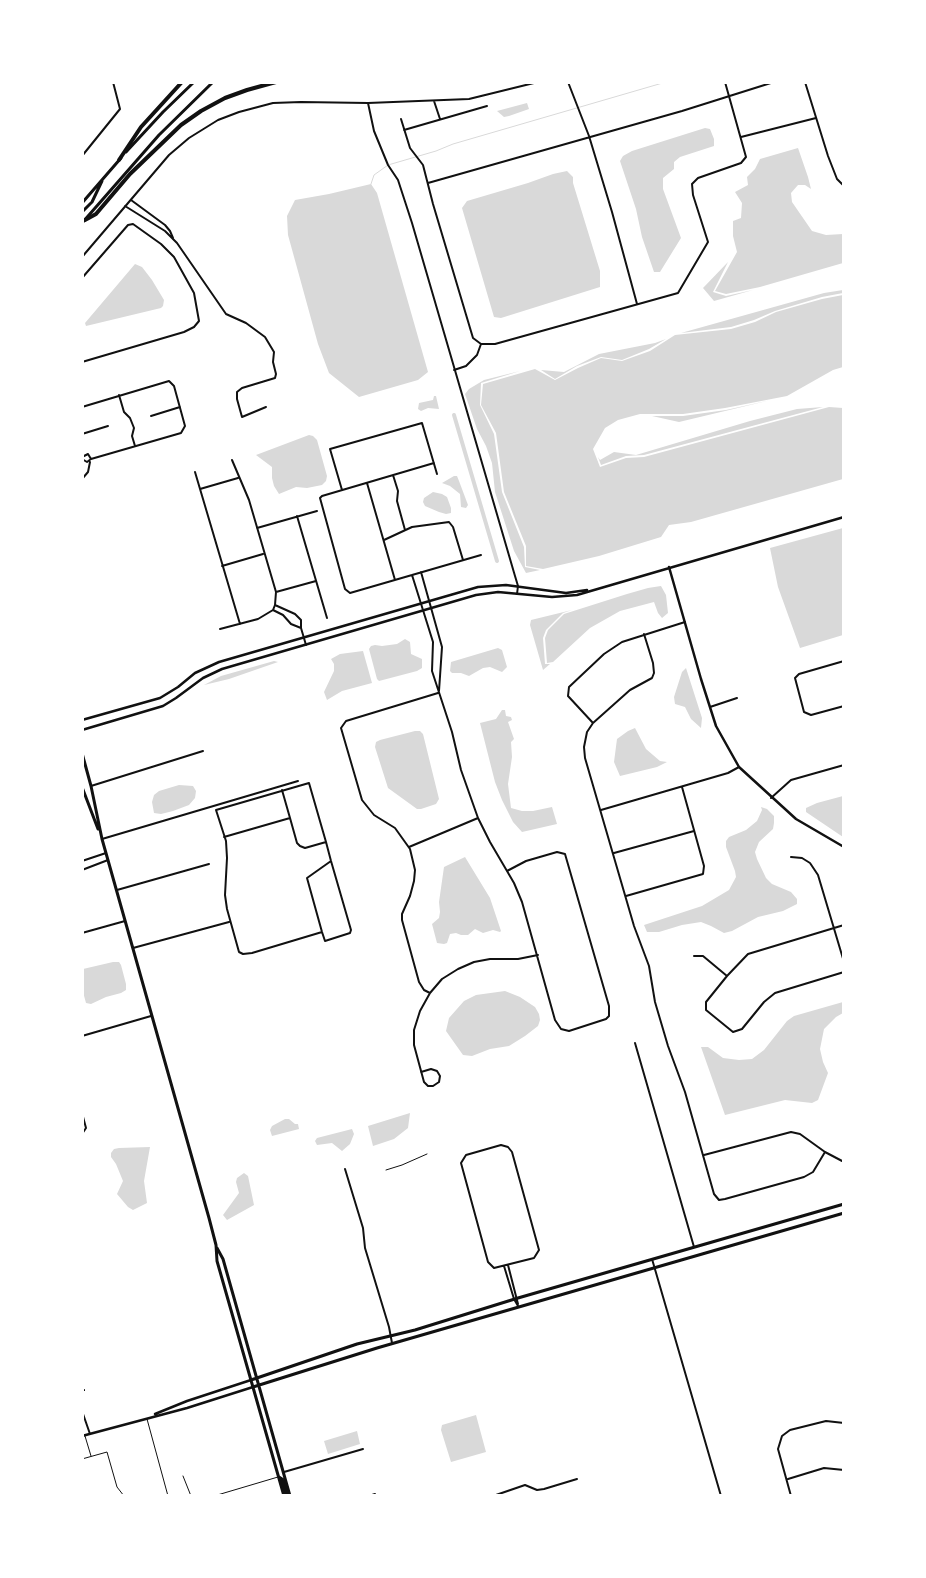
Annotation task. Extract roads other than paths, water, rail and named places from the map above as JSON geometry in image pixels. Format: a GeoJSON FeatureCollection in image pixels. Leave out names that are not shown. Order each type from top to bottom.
{"type":"FeatureCollection","features":[{"type":"Feature","properties":{"kind":"highway"},"geometry":{"type":"LineString","coordinates":[[119,160],[141,128],[182,82]]}},
{"type":"Feature","properties":{"kind":"highway"},"geometry":{"type":"LineString","coordinates":[[84,222],[96,214],[130,174],[181,125],[200,111],[225,98],[276,82]]}},
{"type":"Feature","properties":{"kind":"main road"},"geometry":{"type":"LineString","coordinates":[[82,203],[163,112],[194,82]]}},
{"type":"Feature","properties":{"kind":"main road"},"geometry":{"type":"LineString","coordinates":[[84,222],[159,135],[213,82]]}},
{"type":"Feature","properties":{"kind":"main road"},"geometry":{"type":"LineString","coordinates":[[82,212],[92,202],[105,176]]}},
{"type":"Feature","properties":{"kind":"main road"},"geometry":{"type":"LineString","coordinates":[[82,753],[102,839],[216,1245],[223,1259],[284,1472],[287,1496]]}},
{"type":"Feature","properties":{"kind":"main road"},"geometry":{"type":"LineString","coordinates":[[82,787],[102,839]]}},
{"type":"Feature","properties":{"kind":"main road"},"geometry":{"type":"LineString","coordinates":[[251,1380],[357,1344],[415,1330],[844,1204]]}},
{"type":"Feature","properties":{"kind":"main road"},"geometry":{"type":"LineString","coordinates":[[253,1387],[518,1306],[844,1213]]}},
{"type":"Feature","properties":{"kind":"main road"},"geometry":{"type":"LineString","coordinates":[[216,1245],[217,1261],[278,1477],[287,1496]]}},
{"type":"Feature","properties":{"kind":"street"},"geometry":{"type":"LineString","coordinates":[[82,156],[120,109],[113,82]]}},
{"type":"Feature","properties":{"kind":"street"},"geometry":{"type":"LineString","coordinates":[[82,257],[169,155],[189,138],[225,117],[273,104],[469,99],[538,82]]}},
{"type":"Feature","properties":{"kind":"street"},"geometry":{"type":"LineString","coordinates":[[568,82],[589,136],[638,304]]}},
{"type":"Feature","properties":{"kind":"street"},"geometry":{"type":"LineString","coordinates":[[401,119],[410,148],[423,165],[473,338],[481,344],[495,344],[678,293],[708,242],[693,195],[692,184],[698,178],[741,163],[746,157],[725,82]]}},
{"type":"Feature","properties":{"kind":"street"},"geometry":{"type":"LineString","coordinates":[[428,183],[774,82]]}},
{"type":"Feature","properties":{"kind":"street"},"geometry":{"type":"LineString","coordinates":[[805,82],[836,179],[843,186]]}},
{"type":"Feature","properties":{"kind":"street"},"geometry":{"type":"LineString","coordinates":[[434,101],[440,120]]}},
{"type":"Feature","properties":{"kind":"street"},"geometry":{"type":"LineString","coordinates":[[368,103],[374,130],[388,165],[398,180],[409,214],[518,586],[517,594]]}},
{"type":"Feature","properties":{"kind":"street"},"geometry":{"type":"LineString","coordinates":[[404,130],[487,106]]}},
{"type":"Feature","properties":{"kind":"street"},"geometry":{"type":"LineString","coordinates":[[740,137],[816,117]]}},
{"type":"Feature","properties":{"kind":"street"},"geometry":{"type":"LineString","coordinates":[[131,200],[165,225],[226,314],[246,323],[265,337],[274,352],[275,378],[242,388],[237,392],[237,399],[242,417],[266,406]]}},
{"type":"Feature","properties":{"kind":"street"},"geometry":{"type":"LineString","coordinates":[[125,206],[173,238]]}},
{"type":"Feature","properties":{"kind":"street"},"geometry":{"type":"LineString","coordinates":[[82,278],[128,225],[133,224],[161,244],[174,257],[194,292],[199,321],[194,327],[184,332],[82,362]]}},
{"type":"Feature","properties":{"kind":"street"},"geometry":{"type":"LineString","coordinates":[[454,370],[466,366],[477,355],[481,344]]}},
{"type":"Feature","properties":{"kind":"street"},"geometry":{"type":"LineString","coordinates":[[82,407],[169,381],[174,386],[185,426],[181,433],[90,460],[86,462],[83,457],[88,454],[90,460],[90,465],[88,472],[82,479]]}},
{"type":"Feature","properties":{"kind":"street"},"geometry":{"type":"LineString","coordinates":[[119,395],[124,412],[130,418],[134,428],[132,436],[135,447]]}},
{"type":"Feature","properties":{"kind":"street"},"geometry":{"type":"LineString","coordinates":[[151,416],[180,407]]}},
{"type":"Feature","properties":{"kind":"street"},"geometry":{"type":"LineString","coordinates":[[342,490],[330,449],[422,423],[437,474]]}},
{"type":"Feature","properties":{"kind":"street"},"geometry":{"type":"LineString","coordinates":[[82,434],[108,426]]}},
{"type":"Feature","properties":{"kind":"street"},"geometry":{"type":"LineString","coordinates":[[220,630],[258,619],[273,610],[276,592],[249,500],[232,460]]}},
{"type":"Feature","properties":{"kind":"street"},"geometry":{"type":"LineString","coordinates":[[434,463],[322,496],[320,501],[345,589],[350,592],[482,554]]}},
{"type":"Feature","properties":{"kind":"street"},"geometry":{"type":"LineString","coordinates":[[195,472],[240,624]]}},
{"type":"Feature","properties":{"kind":"street"},"geometry":{"type":"LineString","coordinates":[[393,475],[398,491],[397,501],[405,530]]}},
{"type":"Feature","properties":{"kind":"street"},"geometry":{"type":"LineString","coordinates":[[200,489],[239,478]]}},
{"type":"Feature","properties":{"kind":"street"},"geometry":{"type":"LineString","coordinates":[[367,482],[395,580]]}},
{"type":"Feature","properties":{"kind":"street"},"geometry":{"type":"LineString","coordinates":[[257,528],[317,511]]}},
{"type":"Feature","properties":{"kind":"street"},"geometry":{"type":"LineString","coordinates":[[297,516],[327,618]]}},
{"type":"Feature","properties":{"kind":"street"},"geometry":{"type":"LineString","coordinates":[[82,730],[163,706],[216,672],[485,593],[567,597],[582,594],[844,517]]}},
{"type":"Feature","properties":{"kind":"street"},"geometry":{"type":"LineString","coordinates":[[384,540],[419,525],[449,522],[453,526],[463,560]]}},
{"type":"Feature","properties":{"kind":"street"},"geometry":{"type":"LineString","coordinates":[[222,566],[264,554]]}},
{"type":"Feature","properties":{"kind":"street"},"geometry":{"type":"LineString","coordinates":[[669,567],[716,726],[739,767],[796,819],[844,847]]}},
{"type":"Feature","properties":{"kind":"street"},"geometry":{"type":"LineString","coordinates":[[421,572],[442,647],[439,693]]}},
{"type":"Feature","properties":{"kind":"street"},"geometry":{"type":"LineString","coordinates":[[412,575],[433,642],[432,671],[452,732],[461,770],[478,818],[507,871],[514,883],[522,902],[555,1020],[561,1029],[573,1030],[602,1021],[609,1016],[609,1006],[565,854],[557,852],[526,861],[507,871]]}},
{"type":"Feature","properties":{"kind":"street"},"geometry":{"type":"LineString","coordinates":[[276,592],[316,581]]}},
{"type":"Feature","properties":{"kind":"street"},"geometry":{"type":"LineString","coordinates":[[82,720],[160,698],[196,673],[214,664],[483,586],[499,584],[566,593],[594,589]]}},
{"type":"Feature","properties":{"kind":"street"},"geometry":{"type":"LineString","coordinates":[[275,605],[295,614],[301,620],[301,628],[306,645]]}},
{"type":"Feature","properties":{"kind":"street"},"geometry":{"type":"LineString","coordinates":[[273,610],[283,615],[292,624],[301,628]]}},
{"type":"Feature","properties":{"kind":"street"},"geometry":{"type":"LineString","coordinates":[[593,723],[568,696],[568,686],[604,654],[622,642],[685,622]]}},
{"type":"Feature","properties":{"kind":"street"},"geometry":{"type":"LineString","coordinates":[[644,634],[653,663],[654,673],[652,678],[630,690],[593,723],[587,732],[584,746],[585,758],[649,966],[655,1002],[668,1046],[685,1092],[714,1194],[719,1200],[804,1177],[813,1172],[825,1152]]}},
{"type":"Feature","properties":{"kind":"street"},"geometry":{"type":"LineString","coordinates":[[844,661],[799,674],[795,678],[804,712],[810,715],[844,706]]}},
{"type":"Feature","properties":{"kind":"street"},"geometry":{"type":"LineString","coordinates":[[432,665],[440,665]]}},
{"type":"Feature","properties":{"kind":"street"},"geometry":{"type":"LineString","coordinates":[[430,993],[424,990],[419,982],[402,920],[414,881],[414,865],[409,846],[395,828],[374,815],[362,800],[341,728],[346,721],[439,693]]}},
{"type":"Feature","properties":{"kind":"street"},"geometry":{"type":"LineString","coordinates":[[160,698],[163,706]]}},
{"type":"Feature","properties":{"kind":"street"},"geometry":{"type":"LineString","coordinates":[[710,707],[737,698]]}},
{"type":"Feature","properties":{"kind":"street"},"geometry":{"type":"LineString","coordinates":[[91,786],[203,751]]}},
{"type":"Feature","properties":{"kind":"street"},"geometry":{"type":"LineString","coordinates":[[771,798],[790,780],[844,765]]}},
{"type":"Feature","properties":{"kind":"street"},"geometry":{"type":"LineString","coordinates":[[601,810],[728,773],[739,767]]}},
{"type":"Feature","properties":{"kind":"street"},"geometry":{"type":"LineString","coordinates":[[102,839],[298,781]]}},
{"type":"Feature","properties":{"kind":"street"},"geometry":{"type":"LineString","coordinates":[[322,932],[243,954],[239,952],[230,922],[225,895],[227,858],[224,837],[216,810],[309,783],[351,930],[350,934],[325,941],[307,878],[331,861]]}},
{"type":"Feature","properties":{"kind":"street"},"geometry":{"type":"LineString","coordinates":[[626,896],[703,874],[704,866],[682,787]]}},
{"type":"Feature","properties":{"kind":"street"},"geometry":{"type":"LineString","coordinates":[[282,790],[297,843],[305,848],[326,842]]}},
{"type":"Feature","properties":{"kind":"street"},"geometry":{"type":"LineString","coordinates":[[224,837],[290,818]]}},
{"type":"Feature","properties":{"kind":"street"},"geometry":{"type":"LineString","coordinates":[[409,846],[478,818]]}},
{"type":"Feature","properties":{"kind":"street"},"geometry":{"type":"LineString","coordinates":[[613,853],[694,831]]}},
{"type":"Feature","properties":{"kind":"street"},"geometry":{"type":"LineString","coordinates":[[82,861],[106,853]]}},
{"type":"Feature","properties":{"kind":"street"},"geometry":{"type":"LineString","coordinates":[[791,857],[802,858],[810,863],[818,875],[844,962]]}},
{"type":"Feature","properties":{"kind":"street"},"geometry":{"type":"LineString","coordinates":[[82,870],[108,860]]}},
{"type":"Feature","properties":{"kind":"street"},"geometry":{"type":"LineString","coordinates":[[117,890],[209,864]]}},
{"type":"Feature","properties":{"kind":"street"},"geometry":{"type":"LineString","coordinates":[[82,933],[125,921]]}},
{"type":"Feature","properties":{"kind":"street"},"geometry":{"type":"LineString","coordinates":[[133,948],[230,922]]}},
{"type":"Feature","properties":{"kind":"street"},"geometry":{"type":"LineString","coordinates":[[844,925],[748,954],[706,1002],[706,1010],[734,1032],[742,1029],[764,1002],[775,993],[844,972]]}},
{"type":"Feature","properties":{"kind":"street"},"geometry":{"type":"LineString","coordinates":[[422,1072],[431,1069],[437,1071],[440,1076],[438,1084],[433,1086],[426,1084],[422,1072],[414,1045],[414,1030],[420,1011],[430,993],[448,975],[469,964],[485,960],[518,959],[538,955]]}},
{"type":"Feature","properties":{"kind":"street"},"geometry":{"type":"LineString","coordinates":[[694,956],[703,956],[727,976]]}},
{"type":"Feature","properties":{"kind":"street"},"geometry":{"type":"LineString","coordinates":[[82,1036],[151,1016]]}},
{"type":"Feature","properties":{"kind":"street"},"geometry":{"type":"LineString","coordinates":[[635,1043],[694,1247]]}},
{"type":"Feature","properties":{"kind":"street"},"geometry":{"type":"LineString","coordinates":[[82,1113],[86,1128],[82,1134]]}},
{"type":"Feature","properties":{"kind":"street"},"geometry":{"type":"LineString","coordinates":[[704,1155],[780,1133],[791,1132],[800,1134],[825,1152],[844,1162]]}},
{"type":"Feature","properties":{"kind":"street"},"geometry":{"type":"LineString","coordinates":[[501,1145],[508,1147],[512,1152],[539,1250],[534,1258],[504,1266],[494,1268],[488,1262],[460,1163],[466,1155],[501,1145]]}},
{"type":"Feature","properties":{"kind":"street"},"geometry":{"type":"LineString","coordinates":[[345,1169],[392,1344]]}},
{"type":"Feature","properties":{"kind":"street"},"geometry":{"type":"LineString","coordinates":[[652,1259],[721,1496]]}},
{"type":"Feature","properties":{"kind":"street"},"geometry":{"type":"LineString","coordinates":[[508,1265],[518,1306]]}},
{"type":"Feature","properties":{"kind":"street"},"geometry":{"type":"LineString","coordinates":[[504,1266],[516,1299]]}},
{"type":"Feature","properties":{"kind":"street"},"geometry":{"type":"LineString","coordinates":[[146,1418],[187,1401],[251,1380]]}},
{"type":"Feature","properties":{"kind":"street"},"geometry":{"type":"LineString","coordinates":[[84,1436],[187,1408],[253,1387]]}},
{"type":"Feature","properties":{"kind":"street"},"geometry":{"type":"LineString","coordinates":[[82,1411],[90,1434]]}},
{"type":"Feature","properties":{"kind":"street"},"geometry":{"type":"LineString","coordinates":[[792,1496],[778,1449],[782,1436],[790,1430],[826,1421],[844,1422]]}},
{"type":"Feature","properties":{"kind":"street"},"geometry":{"type":"LineString","coordinates":[[284,1472],[363,1449]]}},
{"type":"Feature","properties":{"kind":"street"},"geometry":{"type":"LineString","coordinates":[[787,1480],[824,1468],[844,1470]]}},
{"type":"Feature","properties":{"kind":"street"},"geometry":{"type":"LineString","coordinates":[[493,1496],[525,1485],[537,1490],[577,1479]]}},
{"type":"Feature","properties":{"kind":"street"},"geometry":{"type":"LineString","coordinates":[[369,1496],[375,1494]]}},
{"type":"Feature","properties":{"kind":"lane"},"geometry":{"type":"LineString","coordinates":[[386,1170],[427,1154]]}},
{"type":"Feature","properties":{"kind":"lane"},"geometry":{"type":"LineString","coordinates":[[82,1388],[85,1390],[82,1393]]}},
{"type":"Feature","properties":{"kind":"lane"},"geometry":{"type":"LineString","coordinates":[[146,1418],[168,1496]]}},
{"type":"Feature","properties":{"kind":"lane"},"geometry":{"type":"LineString","coordinates":[[84,1436],[91,1457]]}},
{"type":"Feature","properties":{"kind":"lane"},"geometry":{"type":"LineString","coordinates":[[82,1460],[107,1452],[117,1487],[124,1496]]}},
{"type":"Feature","properties":{"kind":"lane"},"geometry":{"type":"LineString","coordinates":[[183,1476],[191,1496]]}},
{"type":"Feature","properties":{"kind":"lane"},"geometry":{"type":"LineString","coordinates":[[214,1496],[278,1477]]}},
{"type":"Feature","properties":{"kind":"waterway"},"geometry":{"type":"LineString","coordinates":[[371,184],[374,175],[388,165],[453,144],[666,82]]}},
{"type":"Feature","properties":{"kind":"waterway"},"geometry":{"type":"LineString","coordinates":[[454,415],[497,561]]}}]}
